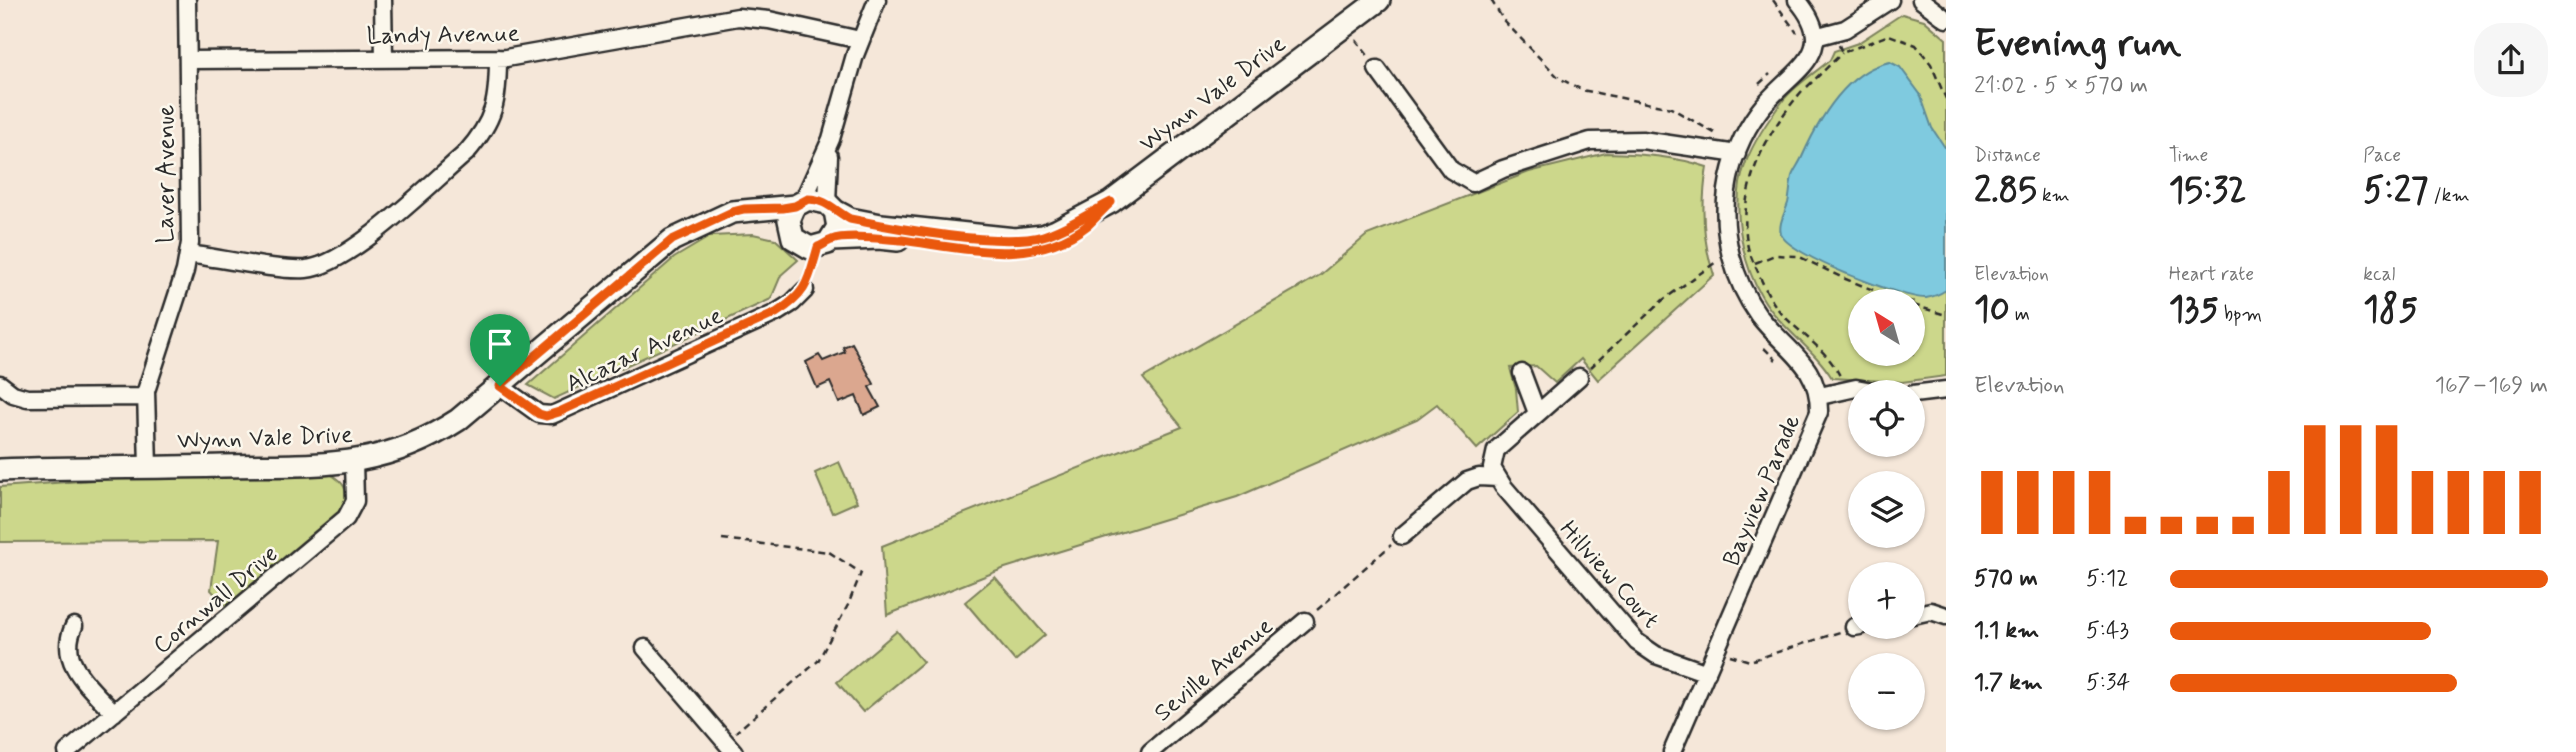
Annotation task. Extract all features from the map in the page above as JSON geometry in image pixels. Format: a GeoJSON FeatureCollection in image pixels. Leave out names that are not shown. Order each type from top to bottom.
{"type":"FeatureCollection","features":[{"type":"Feature","properties":{"kind":"main road","name":"Wynn Vale Drive"},"geometry":{"type":"LineString","coordinates":[[831,240],[879,238],[1002,252],[1040,249],[1088,225],[1111,202],[1379,0]]}},
{"type":"Feature","properties":{"kind":"main road"},"geometry":{"type":"LineString","coordinates":[[817,199],[831,207],[838,227],[831,240],[810,248],[793,238],[789,220],[799,204],[817,199]]}},
{"type":"Feature","properties":{"kind":"main road","name":"Wynn Vale Drive"},"geometry":{"type":"LineString","coordinates":[[831,207],[850,219],[881,225],[1015,239],[1049,233],[1111,202]]}},
{"type":"Feature","properties":{"kind":"main road","name":"Wynn Vale Drive"},"geometry":{"type":"LineString","coordinates":[[0,470],[321,465],[375,457],[430,437],[458,420],[663,247],[707,223],[744,209],[799,204]]}},
{"type":"Feature","properties":{"kind":"main road","name":"Wynn Vale Drive"},"geometry":{"type":"LineString","coordinates":[[707,223],[762,222],[793,238]]}},
{"type":"Feature","properties":{"kind":"street","name":"Laver Avenue"},"geometry":{"type":"LineString","coordinates":[[148,468],[146,397],[161,337],[188,254],[187,0]]}},
{"type":"Feature","properties":{"kind":"street"},"geometry":{"type":"LineString","coordinates":[[383,0],[384,58]]}},
{"type":"Feature","properties":{"kind":"street"},"geometry":{"type":"LineString","coordinates":[[799,204],[831,139],[860,40],[877,0]]}},
{"type":"Feature","properties":{"kind":"street"},"geometry":{"type":"LineString","coordinates":[[1797,0],[1807,12],[1815,37],[1836,33],[1890,0]]}},
{"type":"Feature","properties":{"kind":"street"},"geometry":{"type":"LineString","coordinates":[[1921,0],[1946,19]]}},
{"type":"Feature","properties":{"kind":"street","name":"Landy Avenue"},"geometry":{"type":"LineString","coordinates":[[188,60],[498,58],[539,54],[738,18],[769,20],[860,40]]}},
{"type":"Feature","properties":{"kind":"street","name":"Bayview Parade"},"geometry":{"type":"LineString","coordinates":[[1672,752],[1818,416],[1820,396],[1808,368],[1779,339],[1749,301],[1730,252],[1725,209],[1727,148],[1759,111],[1810,60],[1815,37]]}},
{"type":"Feature","properties":{"kind":"street"},"geometry":{"type":"LineString","coordinates":[[188,254],[306,269],[332,261],[364,240],[466,153],[479,138],[487,126],[496,101],[498,58]]}},
{"type":"Feature","properties":{"kind":"street"},"geometry":{"type":"LineString","coordinates":[[1377,69],[1451,170],[1472,183],[1503,169],[1590,141],[1642,141],[1727,148]]}},
{"type":"Feature","properties":{"kind":"street"},"geometry":{"type":"LineString","coordinates":[[831,139],[831,207]]}},
{"type":"Feature","properties":{"kind":"street","name":"Alcazar Avenue"},"geometry":{"type":"LineString","coordinates":[[500,386],[539,414],[552,415],[776,313],[792,303],[805,290]]}},
{"type":"Feature","properties":{"kind":"street"},"geometry":{"type":"LineString","coordinates":[[1522,373],[1537,413]]}},
{"type":"Feature","properties":{"kind":"street"},"geometry":{"type":"LineString","coordinates":[[1498,478],[1492,468],[1496,450],[1579,377]]}},
{"type":"Feature","properties":{"kind":"street"},"geometry":{"type":"LineString","coordinates":[[0,384],[13,394],[27,398],[146,397]]}},
{"type":"Feature","properties":{"kind":"street"},"geometry":{"type":"LineString","coordinates":[[1820,396],[1846,389]]}},
{"type":"Feature","properties":{"kind":"street"},"geometry":{"type":"LineString","coordinates":[[1925,393],[1946,390]]}},
{"type":"Feature","properties":{"kind":"street","name":"Cornwall Drive"},"geometry":{"type":"LineString","coordinates":[[68,752],[346,518],[355,501],[354,461]]}},
{"type":"Feature","properties":{"kind":"street"},"geometry":{"type":"LineString","coordinates":[[1402,536],[1467,481],[1479,477],[1498,478]]}},
{"type":"Feature","properties":{"kind":"street","name":"Hillview Court"},"geometry":{"type":"LineString","coordinates":[[1498,478],[1637,642],[1656,655],[1707,673]]}},
{"type":"Feature","properties":{"kind":"street"},"geometry":{"type":"LineString","coordinates":[[1925,612],[1931,611],[1946,616]]}},
{"type":"Feature","properties":{"kind":"street","name":"Seville Avenue"},"geometry":{"type":"LineString","coordinates":[[1150,752],[1305,621]]}},
{"type":"Feature","properties":{"kind":"street"},"geometry":{"type":"LineString","coordinates":[[74,626],[68,639],[71,665],[114,713]]}},
{"type":"Feature","properties":{"kind":"street"},"geometry":{"type":"LineString","coordinates":[[645,648],[729,747]]}},
{"type":"Feature","properties":{"kind":"path"},"geometry":{"type":"LineString","coordinates":[[1491,0],[1504,21],[1559,78],[1582,90],[1671,108],[1727,148]]}},
{"type":"Feature","properties":{"kind":"path"},"geometry":{"type":"LineString","coordinates":[[1773,0],[1798,34]]}},
{"type":"Feature","properties":{"kind":"path"},"geometry":{"type":"LineString","coordinates":[[1346,25],[1377,69]]}},
{"type":"Feature","properties":{"kind":"path"},"geometry":{"type":"LineString","coordinates":[[1836,33],[1842,54]]}},
{"type":"Feature","properties":{"kind":"path"},"geometry":{"type":"LineString","coordinates":[[1846,389],[1832,361],[1780,312],[1764,286],[1755,264],[1747,243],[1746,203],[1756,160],[1773,128],[1794,101],[1842,54],[1889,35],[1916,45],[1931,64],[1946,99]]}},
{"type":"Feature","properties":{"kind":"path"},"geometry":{"type":"LineString","coordinates":[[1756,87],[1773,71]]}},
{"type":"Feature","properties":{"kind":"path"},"geometry":{"type":"LineString","coordinates":[[1713,252],[1719,274]]}},
{"type":"Feature","properties":{"kind":"path"},"geometry":{"type":"LineString","coordinates":[[1579,377],[1663,300],[1730,252]]}},
{"type":"Feature","properties":{"kind":"path"},"geometry":{"type":"LineString","coordinates":[[1755,264],[1775,255],[1798,256],[1871,289]]}},
{"type":"Feature","properties":{"kind":"path"},"geometry":{"type":"LineString","coordinates":[[1925,309],[1946,315]]}},
{"type":"Feature","properties":{"kind":"path"},"geometry":{"type":"LineString","coordinates":[[1758,340],[1781,365]]}},
{"type":"Feature","properties":{"kind":"path"},"geometry":{"type":"LineString","coordinates":[[1305,621],[1402,536]]}},
{"type":"Feature","properties":{"kind":"path"},"geometry":{"type":"LineString","coordinates":[[722,539],[829,552],[862,573],[848,606],[818,661],[729,747]]}},
{"type":"Feature","properties":{"kind":"path"},"geometry":{"type":"LineString","coordinates":[[1716,651],[1750,661],[1848,630]]}},
{"type":"Feature","properties":{"kind":"green space"},"geometry":{"type":"Polygon","coordinates":[[[1902,14],[1924,20],[1946,39],[1946,376],[1917,380],[1832,378],[1816,357],[1769,308],[1748,267],[1738,213],[1741,178],[1746,162],[1758,137],[1785,98],[1830,60],[1834,51],[1858,43],[1902,14]]]}},
{"type":"Feature","properties":{"kind":"green space"},"geometry":{"type":"Polygon","coordinates":[[[1606,153],[1657,156],[1707,167],[1704,222],[1714,275],[1598,380],[1581,359],[1555,383],[1536,366],[1510,368],[1516,389],[1518,412],[1477,449],[1437,404],[1417,419],[1237,497],[1005,568],[887,615],[882,546],[1182,427],[1143,378],[1320,275],[1367,235],[1529,172],[1606,153]]]}},
{"type":"Feature","properties":{"kind":"green space"},"geometry":{"type":"Polygon","coordinates":[[[753,234],[775,239],[798,260],[781,275],[771,299],[554,399],[528,385],[674,258],[711,236],[753,234]]]}},
{"type":"Feature","properties":{"kind":"green space"},"geometry":{"type":"Polygon","coordinates":[[[839,462],[857,502],[832,513],[815,473],[839,462]]]}},
{"type":"Feature","properties":{"kind":"green space"},"geometry":{"type":"Polygon","coordinates":[[[330,474],[344,487],[345,506],[226,606],[211,590],[218,541],[0,542],[0,487],[122,478],[330,474]]]}},
{"type":"Feature","properties":{"kind":"green space"},"geometry":{"type":"Polygon","coordinates":[[[995,577],[1045,635],[1015,661],[965,602],[995,577]]]}},
{"type":"Feature","properties":{"kind":"green space"},"geometry":{"type":"Polygon","coordinates":[[[897,631],[923,662],[863,712],[837,682],[897,631]]]}},
{"type":"Feature","properties":{"kind":"water"},"geometry":{"type":"Polygon","coordinates":[[[1890,62],[1900,67],[1920,94],[1932,128],[1946,149],[1946,290],[1926,298],[1925,289],[1888,289],[1824,264],[1788,243],[1780,230],[1792,176],[1816,128],[1847,86],[1874,67],[1890,62]]]}},
{"type":"Feature","properties":{"kind":"building"},"geometry":{"type":"Polygon","coordinates":[[[852,343],[874,384],[869,387],[880,407],[864,415],[856,396],[839,403],[830,382],[817,388],[806,362],[819,355],[823,361],[845,352],[843,347],[852,343]]]}},
{"type":"Feature","properties":{"kind":"route"},"geometry":{"type":"LineString","coordinates":[[808,199],[817,199],[827,202],[835,211],[850,219],[967,236],[1015,239],[1043,236],[1056,231],[1111,202],[1088,225],[1040,249],[1002,252],[879,238],[831,240],[818,247],[805,290],[792,303],[776,313],[559,412],[546,416],[539,414],[500,386],[672,240],[732,212],[754,208],[783,208],[795,206],[808,199]]}}]}
